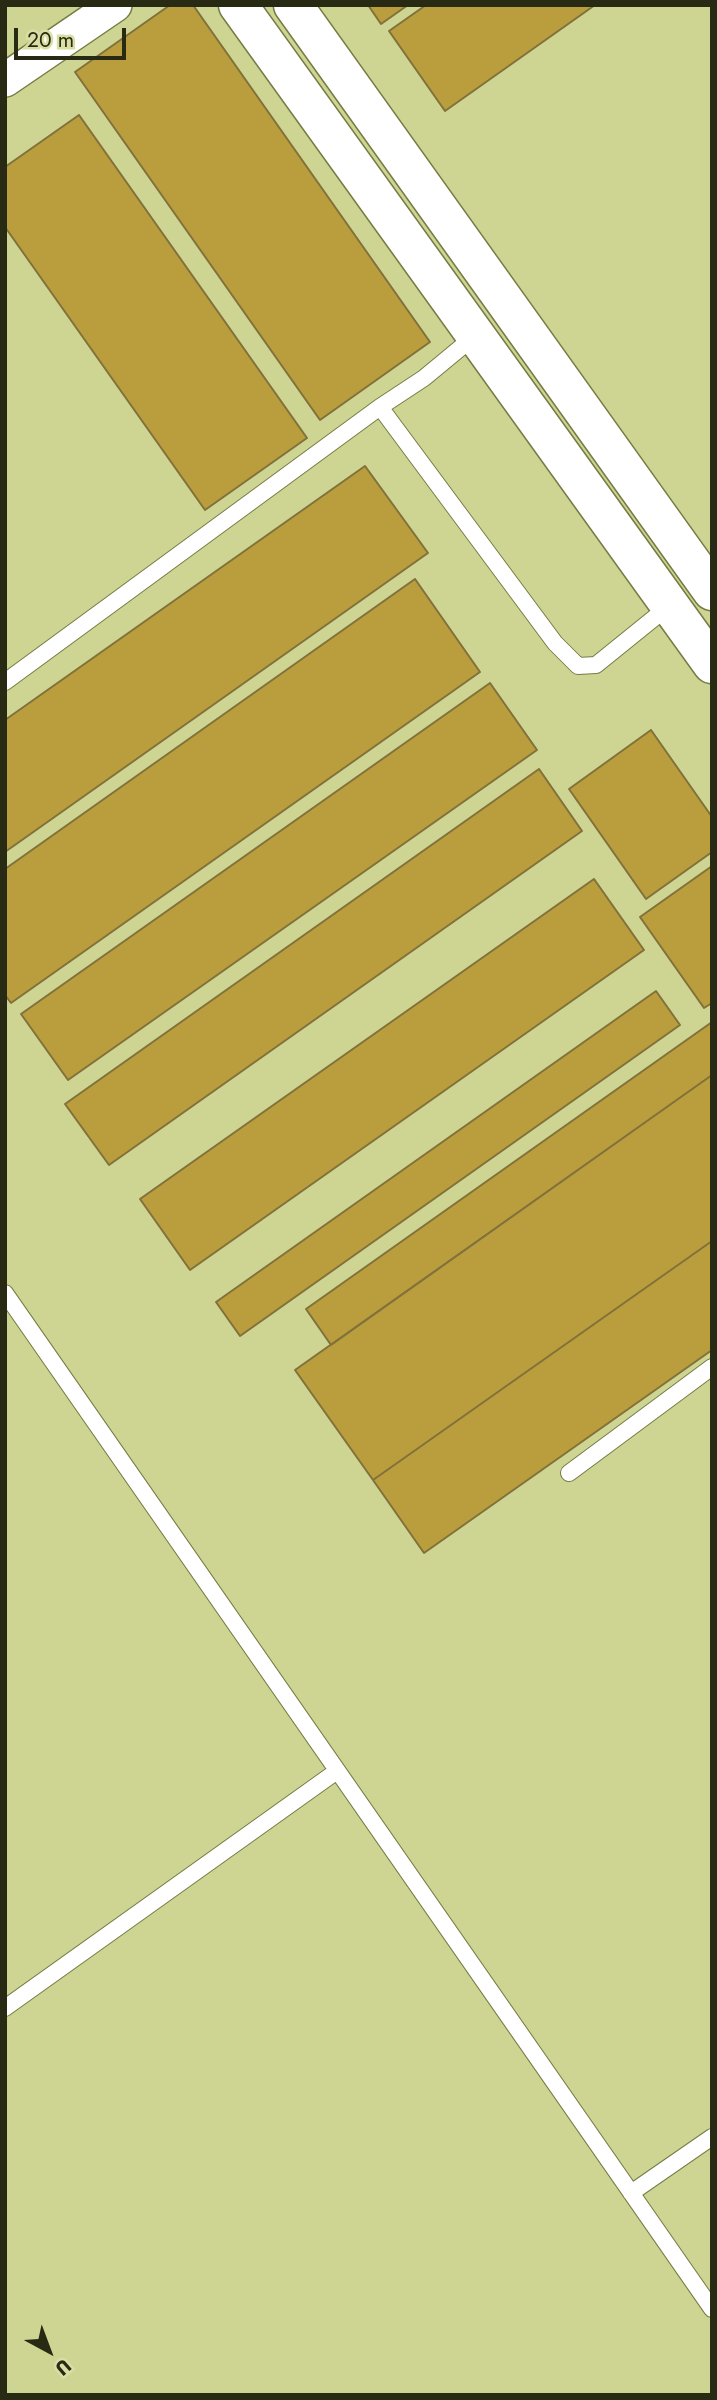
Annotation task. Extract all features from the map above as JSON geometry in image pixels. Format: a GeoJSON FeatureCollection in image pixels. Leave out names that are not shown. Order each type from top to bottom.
{"type":"FeatureCollection","features":[{"type":"Feature","properties":{"kind":"street"},"geometry":{"type":"LineString","coordinates":[[5,80],[115,5]]}},
{"type":"Feature","properties":{"kind":"street"},"geometry":{"type":"LineString","coordinates":[[239,5],[712,664]]}},
{"type":"Feature","properties":{"kind":"street"},"geometry":{"type":"LineString","coordinates":[[293,5],[712,591]]}},
{"type":"Feature","properties":{"kind":"street"},"geometry":{"type":"LineString","coordinates":[[579,477],[615,455]]}},
{"type":"Feature","properties":{"kind":"lane"},"geometry":{"type":"LineString","coordinates":[[5,682],[380,407],[424,378],[476,335]]}},
{"type":"Feature","properties":{"kind":"lane"},"geometry":{"type":"LineString","coordinates":[[380,407],[555,643],[578,666],[596,665],[668,606]]}},
{"type":"Feature","properties":{"kind":"lane"},"geometry":{"type":"LineString","coordinates":[[5,1293],[712,2309]]}},
{"type":"Feature","properties":{"kind":"lane"},"geometry":{"type":"LineString","coordinates":[[569,1473],[712,1367]]}},
{"type":"Feature","properties":{"kind":"lane"},"geometry":{"type":"LineString","coordinates":[[5,2008],[337,1771]]}},
{"type":"Feature","properties":{"kind":"lane"},"geometry":{"type":"LineString","coordinates":[[631,2193],[712,2137]]}},
{"type":"Feature","properties":{"kind":"shaded area"},"geometry":{"type":"Polygon","coordinates":[[[5,5],[712,5],[712,2395],[5,2395],[5,5]]]}},
{"type":"Feature","properties":{"kind":"building"},"geometry":{"type":"Polygon","coordinates":[[[170,5],[193,5],[430,342],[320,420],[75,72],[170,5]]]}},
{"type":"Feature","properties":{"kind":"building"},"geometry":{"type":"Polygon","coordinates":[[[368,5],[408,5],[381,24],[368,5]]]}},
{"type":"Feature","properties":{"kind":"building"},"geometry":{"type":"Polygon","coordinates":[[[426,5],[595,5],[445,111],[389,31],[426,5]]]}},
{"type":"Feature","properties":{"kind":"building"},"geometry":{"type":"Polygon","coordinates":[[[79,115],[307,438],[205,510],[5,227],[5,167],[79,115]]]}},
{"type":"Feature","properties":{"kind":"building"},"geometry":{"type":"Polygon","coordinates":[[[365,466],[428,553],[5,852],[5,720],[365,466]]]}},
{"type":"Feature","properties":{"kind":"building"},"geometry":{"type":"Polygon","coordinates":[[[415,579],[480,672],[11,1003],[5,995],[5,869],[415,579]]]}},
{"type":"Feature","properties":{"kind":"building"},"geometry":{"type":"Polygon","coordinates":[[[490,683],[537,750],[68,1080],[21,1014],[490,683]]]}},
{"type":"Feature","properties":{"kind":"building"},"geometry":{"type":"Polygon","coordinates":[[[651,730],[712,817],[712,852],[646,899],[569,789],[651,730]]]}},
{"type":"Feature","properties":{"kind":"building"},"geometry":{"type":"Polygon","coordinates":[[[539,769],[582,831],[109,1165],[65,1104],[539,769]]]}},
{"type":"Feature","properties":{"kind":"building"},"geometry":{"type":"Polygon","coordinates":[[[712,866],[712,1003],[704,1008],[640,917],[712,866]]]}},
{"type":"Feature","properties":{"kind":"building"},"geometry":{"type":"Polygon","coordinates":[[[594,879],[644,950],[190,1270],[140,1199],[594,879]]]}},
{"type":"Feature","properties":{"kind":"building"},"geometry":{"type":"Polygon","coordinates":[[[656,991],[680,1025],[240,1336],[216,1302],[656,991]]]}},
{"type":"Feature","properties":{"kind":"building"},"geometry":{"type":"Polygon","coordinates":[[[712,1022],[712,1075],[331,1345],[306,1309],[712,1022]]]}},
{"type":"Feature","properties":{"kind":"building"},"geometry":{"type":"Polygon","coordinates":[[[712,1075],[712,1241],[373,1480],[295,1370],[712,1075]]]}},
{"type":"Feature","properties":{"kind":"building"},"geometry":{"type":"Polygon","coordinates":[[[712,1241],[712,1350],[424,1553],[373,1480],[712,1241]]]}}]}
